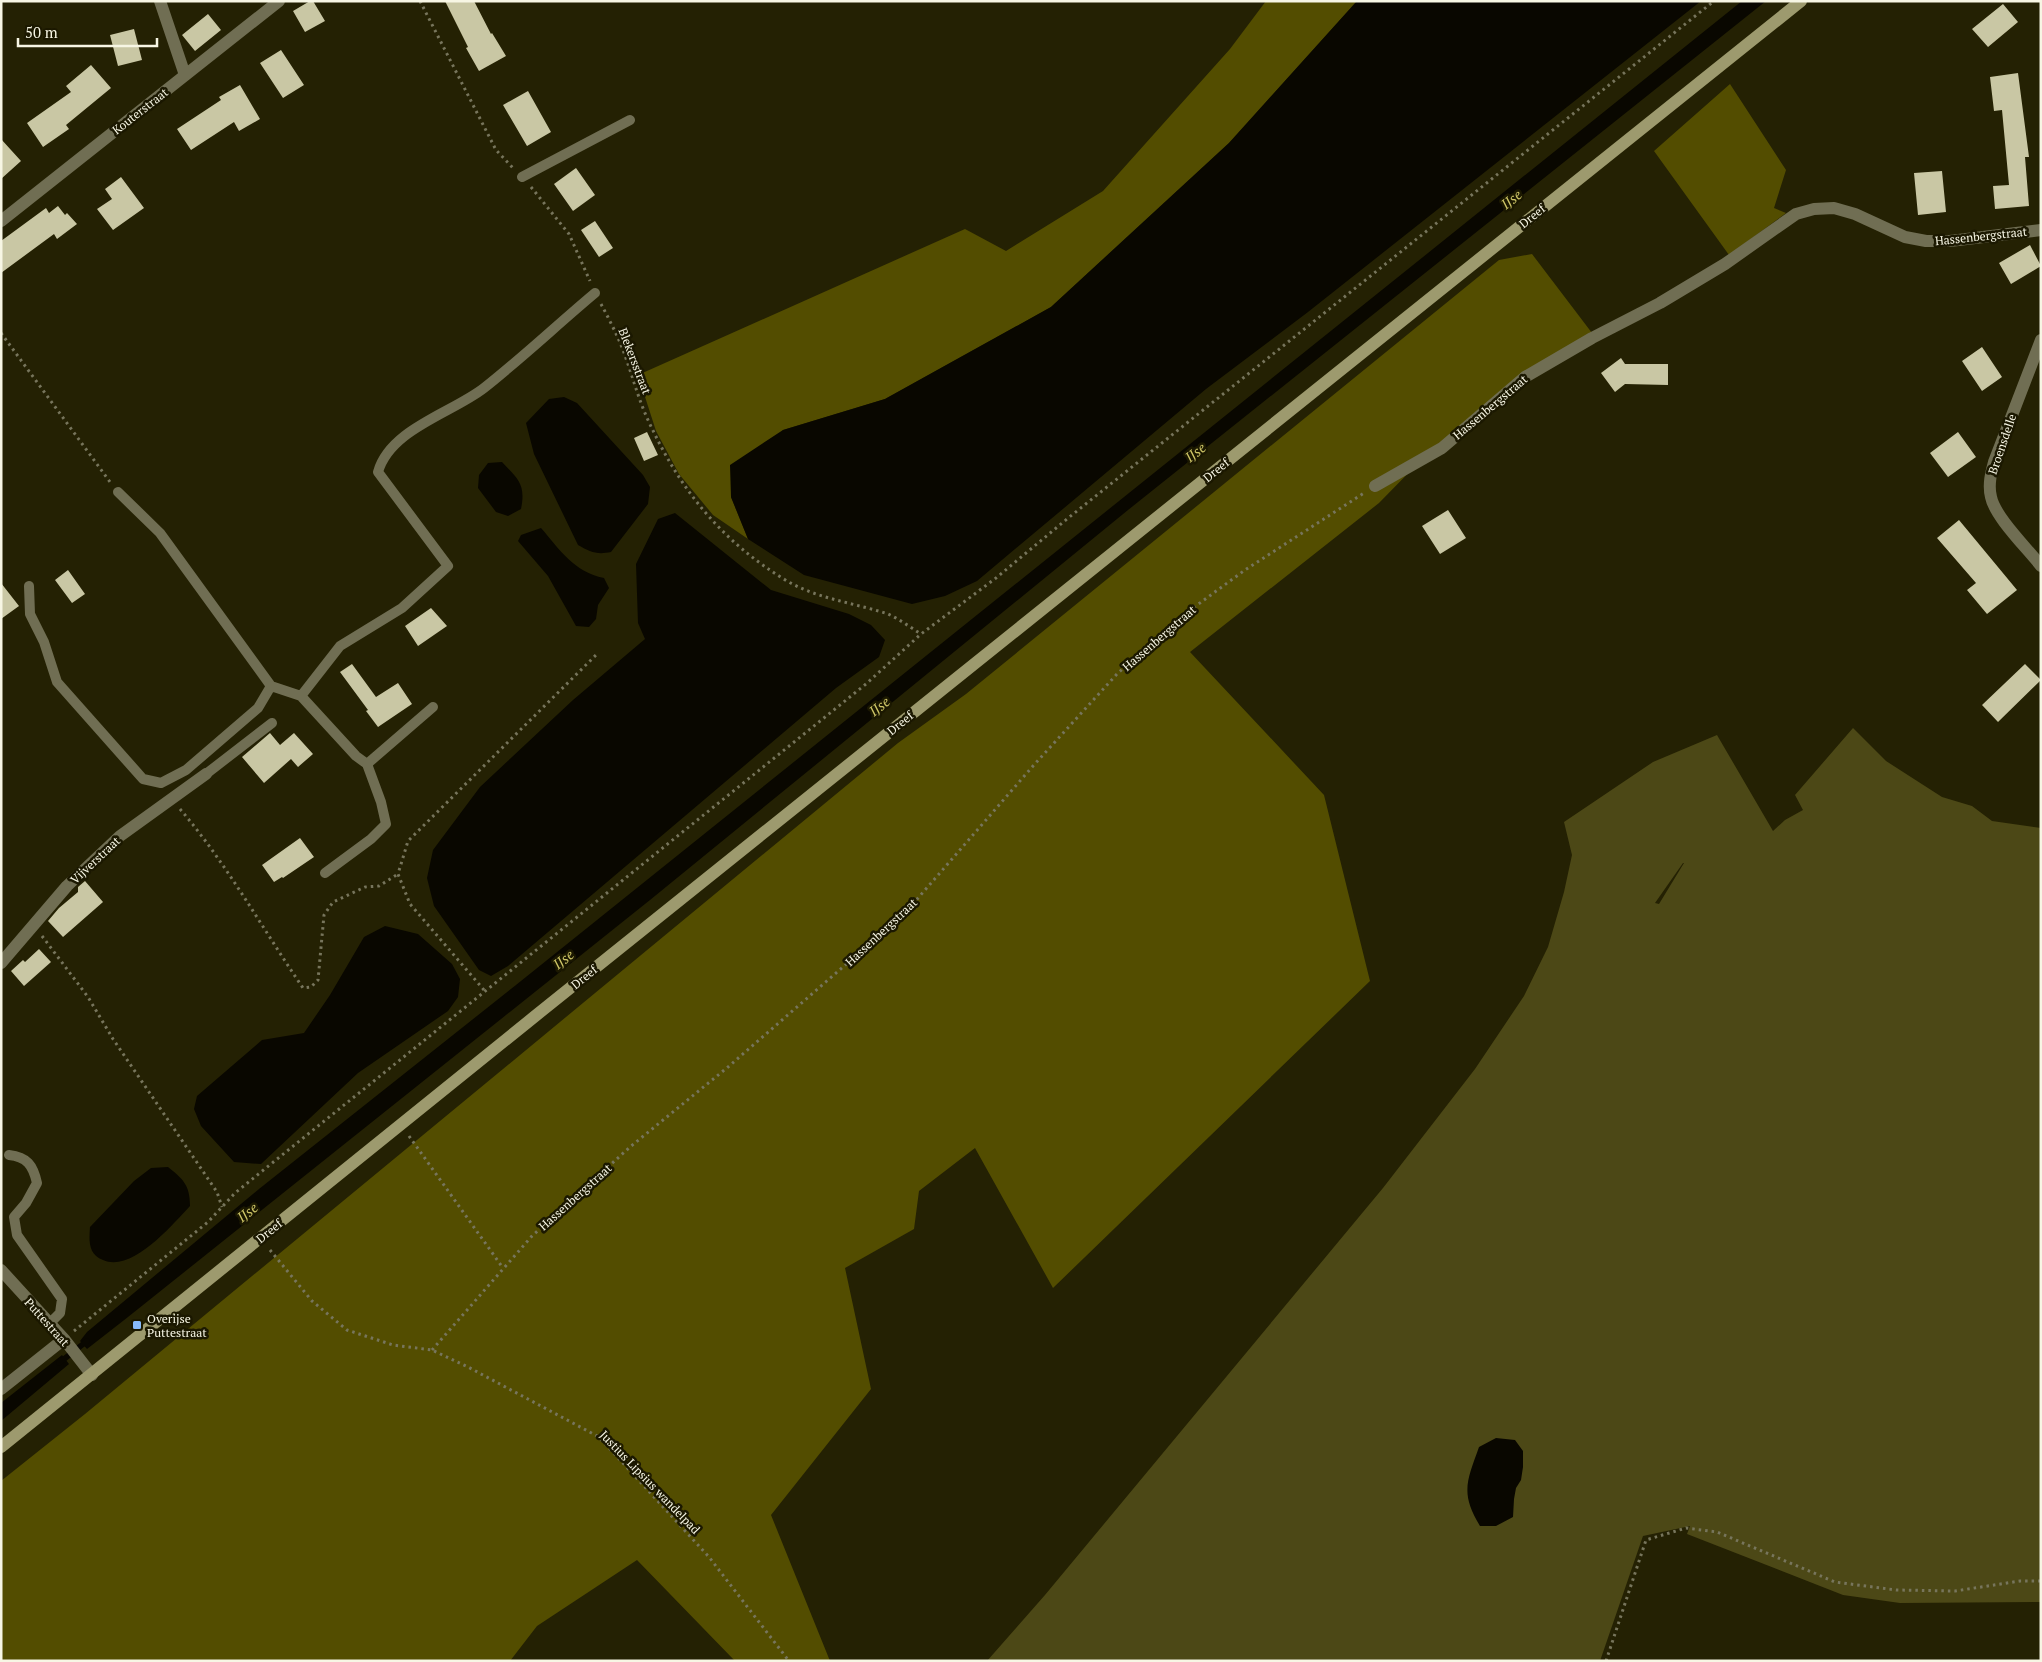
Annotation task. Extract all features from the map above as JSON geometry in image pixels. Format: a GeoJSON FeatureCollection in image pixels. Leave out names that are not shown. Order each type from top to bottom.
{"type":"FeatureCollection","features":[{"type":"Feature","properties":{"kind":"main road","name":"Dreef"},"geometry":{"type":"LineString","coordinates":[[1,1447],[1801,1]]}},
{"type":"Feature","properties":{"kind":"street"},"geometry":{"type":"LineString","coordinates":[[160,1],[185,75]]}},
{"type":"Feature","properties":{"kind":"street","name":"Kouterstraat"},"geometry":{"type":"LineString","coordinates":[[1,222],[279,1]]}},
{"type":"Feature","properties":{"kind":"street","name":"Hassenbergstraat"},"geometry":{"type":"LineString","coordinates":[[1375,486],[1442,448],[1525,377],[1592,338],[1660,303],[1725,264],[1796,214],[1814,209],[1834,208],[1855,214],[1905,237],[1926,241],[1950,241],[2041,230]]}},
{"type":"Feature","properties":{"kind":"street","name":"Broensdelle"},"geometry":{"type":"LineString","coordinates":[[2041,340],[1994,462],[1989,482],[1990,495],[1995,509],[2041,566]]}},
{"type":"Feature","properties":{"kind":"street","name":"Vijverstraat"},"geometry":{"type":"LineString","coordinates":[[1,963],[67,886],[120,836],[206,774]]}},
{"type":"Feature","properties":{"kind":"street","name":"Puttestraat"},"geometry":{"type":"LineString","coordinates":[[1,1270],[92,1375]]}},
{"type":"Feature","properties":{"kind":"street"},"geometry":{"type":"LineString","coordinates":[[1,1390],[70,1348]]}},
{"type":"Feature","properties":{"kind":"lane"},"geometry":{"type":"LineString","coordinates":[[522,177],[630,120]]}},
{"type":"Feature","properties":{"kind":"lane"},"geometry":{"type":"LineString","coordinates":[[301,696],[340,646],[402,608],[448,566],[378,472],[381,461],[407,434],[482,389],[595,293]]}},
{"type":"Feature","properties":{"kind":"lane"},"geometry":{"type":"LineString","coordinates":[[118,492],[160,534],[271,686],[301,696],[356,756],[368,764],[381,802],[386,824],[371,839],[325,873]]}},
{"type":"Feature","properties":{"kind":"lane"},"geometry":{"type":"LineString","coordinates":[[29,586],[30,614],[44,642],[57,682],[143,779],[161,783],[186,770],[258,708],[271,686]]}},
{"type":"Feature","properties":{"kind":"lane"},"geometry":{"type":"LineString","coordinates":[[368,764],[433,707]]}},
{"type":"Feature","properties":{"kind":"lane"},"geometry":{"type":"LineString","coordinates":[[206,774],[272,722]]}},
{"type":"Feature","properties":{"kind":"lane"},"geometry":{"type":"LineString","coordinates":[[9,1155],[20,1156],[34,1168],[36,1175],[37,1182],[26,1203],[14,1217],[17,1235],[62,1299],[60,1313],[49,1324]]}},
{"type":"Feature","properties":{"kind":"path","name":"Blekersstraat"},"geometry":{"type":"LineString","coordinates":[[420,1],[496,150],[522,177],[569,234],[595,293],[618,338],[647,419],[678,478],[696,503],[718,528],[742,549],[788,581],[815,593],[890,615],[921,634]]}},
{"type":"Feature","properties":{"kind":"path"},"geometry":{"type":"LineString","coordinates":[[70,1348],[208,1222],[235,1193],[484,990],[866,684],[921,634],[996,578],[1082,506],[1714,1]]}},
{"type":"Feature","properties":{"kind":"path"},"geometry":{"type":"LineString","coordinates":[[1,333],[118,492]]}},
{"type":"Feature","properties":{"kind":"path","name":"Hassenbergstraat"},"geometry":{"type":"LineString","coordinates":[[432,1350],[532,1236],[630,1146],[735,1061],[905,913],[1033,766],[1117,674],[1178,619],[1245,570],[1375,486]]}},
{"type":"Feature","properties":{"kind":"path"},"geometry":{"type":"LineString","coordinates":[[484,990],[410,904],[398,874],[408,841],[597,654]]}},
{"type":"Feature","properties":{"kind":"path"},"geometry":{"type":"LineString","coordinates":[[172,798],[196,828],[303,988],[311,987],[318,980],[324,915],[333,902],[365,887],[379,886],[398,874]]}},
{"type":"Feature","properties":{"kind":"path"},"geometry":{"type":"LineString","coordinates":[[34,925],[88,996],[113,1039],[217,1192],[222,1207]]}},
{"type":"Feature","properties":{"kind":"path"},"geometry":{"type":"LineString","coordinates":[[400,1125],[503,1268]]}},
{"type":"Feature","properties":{"kind":"path","name":"Justius Lipsius wandelpad"},"geometry":{"type":"LineString","coordinates":[[260,1238],[312,1301],[347,1330],[393,1346],[432,1350],[468,1367],[599,1437],[709,1557],[789,1661]]}},
{"type":"Feature","properties":{"kind":"path"},"geometry":{"type":"LineString","coordinates":[[1606,1661],[1646,1540],[1686,1528],[1718,1532],[1835,1582],[1896,1590],[1954,1590],[2020,1581],[2041,1581]]}},
{"type":"Feature","properties":{"kind":"shaded area"},"geometry":{"type":"Polygon","coordinates":[[[1266,1],[1357,1],[1229,143],[1051,307],[885,399],[783,430],[731,497],[748,539],[713,515],[679,474],[656,431],[638,375],[965,229],[1006,251],[1103,191],[1230,49],[1266,1]]]}},
{"type":"Feature","properties":{"kind":"shaded area"},"geometry":{"type":"Polygon","coordinates":[[[1730,84],[1786,170],[1774,208],[1786,213],[1729,255],[1654,151],[1730,84]]]}},
{"type":"Feature","properties":{"kind":"shaded area"},"geometry":{"type":"Polygon","coordinates":[[[1532,254],[1592,333],[1427,454],[1379,503],[1190,652],[1324,795],[1370,981],[1053,1288],[975,1148],[919,1191],[914,1229],[845,1268],[871,1389],[771,1515],[830,1661],[735,1661],[637,1560],[537,1626],[510,1661],[1,1661],[1,1481],[85,1414],[898,743],[966,694],[1499,260],[1532,254]]]}},
{"type":"Feature","properties":{"kind":"shaded area"},"geometry":{"type":"Polygon","coordinates":[[[1853,728],[1886,761],[1942,797],[1972,806],[1992,821],[2041,828],[2041,1602],[1900,1603],[1843,1595],[1687,1534],[1690,1526],[1643,1536],[1600,1661],[987,1661],[1045,1595],[1383,1188],[1475,1069],[1524,996],[1548,947],[1564,892],[1572,855],[1564,822],[1653,762],[1717,735],[1773,831],[1785,820],[1803,810],[1795,795],[1853,728]],[[1684,863],[1655,903],[1659,904],[1684,863]]]}},
{"type":"Feature","properties":{"kind":"water"},"geometry":{"type":"Polygon","coordinates":[[[1357,1],[1701,1],[1308,312],[1206,389],[977,581],[945,596],[912,604],[804,575],[748,539],[731,497],[730,465],[783,430],[885,399],[1051,307],[1229,143],[1357,1]]]}},
{"type":"Feature","properties":{"kind":"water"},"geometry":{"type":"Polygon","coordinates":[[[1742,1],[1766,1],[1128,510],[650,900],[128,1317],[87,1349],[80,1341],[87,1332],[259,1189],[1742,1]]]}},
{"type":"Feature","properties":{"kind":"water"},"geometry":{"type":"Polygon","coordinates":[[[564,397],[577,403],[643,475],[650,487],[648,504],[611,552],[594,552],[578,545],[534,454],[526,423],[549,399],[564,397]]]}},
{"type":"Feature","properties":{"kind":"water"},"geometry":{"type":"Polygon","coordinates":[[[502,462],[519,482],[522,493],[521,509],[508,516],[496,512],[478,488],[479,475],[488,463],[502,462]]]}},
{"type":"Feature","properties":{"kind":"water"},"geometry":{"type":"Polygon","coordinates":[[[675,513],[771,590],[849,614],[871,625],[885,640],[879,657],[836,688],[508,966],[491,976],[479,970],[434,906],[427,878],[433,850],[480,787],[573,700],[645,639],[638,623],[636,564],[658,519],[675,513]]]}},
{"type":"Feature","properties":{"kind":"water"},"geometry":{"type":"Polygon","coordinates":[[[541,528],[568,559],[584,571],[604,578],[609,588],[598,605],[596,619],[589,627],[576,626],[548,576],[518,541],[521,535],[541,528]]]}},
{"type":"Feature","properties":{"kind":"water"},"geometry":{"type":"Polygon","coordinates":[[[385,926],[418,934],[452,964],[460,979],[458,997],[448,1011],[358,1073],[261,1164],[234,1162],[201,1126],[194,1109],[197,1096],[262,1040],[304,1033],[330,995],[364,937],[385,926]]]}},
{"type":"Feature","properties":{"kind":"water"},"geometry":{"type":"Polygon","coordinates":[[[168,1167],[185,1183],[189,1193],[190,1206],[162,1235],[139,1254],[126,1260],[114,1262],[98,1257],[90,1246],[90,1227],[134,1181],[151,1168],[168,1167]]]}},
{"type":"Feature","properties":{"kind":"water"},"geometry":{"type":"Polygon","coordinates":[[[62,1355],[69,1364],[1,1421],[1,1403],[62,1355]]]}},
{"type":"Feature","properties":{"kind":"water"},"geometry":{"type":"Polygon","coordinates":[[[1496,1438],[1515,1440],[1523,1451],[1521,1480],[1516,1488],[1513,1517],[1496,1526],[1480,1526],[1470,1505],[1468,1495],[1469,1478],[1479,1447],[1496,1438]]]}},
{"type":"Feature","properties":{"kind":"building"},"geometry":{"type":"Polygon","coordinates":[[[313,1],[325,21],[305,32],[293,11],[313,1]]]}},
{"type":"Feature","properties":{"kind":"building"},"geometry":{"type":"Polygon","coordinates":[[[445,1],[474,1],[491,34],[506,56],[479,71],[466,48],[468,47],[445,1]]]}},
{"type":"Feature","properties":{"kind":"building"},"geometry":{"type":"Polygon","coordinates":[[[2003,4],[2018,22],[1988,47],[1972,29],[2003,4]]]}},
{"type":"Feature","properties":{"kind":"building"},"geometry":{"type":"Polygon","coordinates":[[[208,14],[221,30],[195,51],[182,35],[208,14]]]}},
{"type":"Feature","properties":{"kind":"building"},"geometry":{"type":"Polygon","coordinates":[[[134,29],[142,60],[118,66],[110,35],[134,29]]]}},
{"type":"Feature","properties":{"kind":"building"},"geometry":{"type":"Polygon","coordinates":[[[281,50],[304,85],[283,98],[260,63],[281,50]]]}},
{"type":"Feature","properties":{"kind":"building"},"geometry":{"type":"Polygon","coordinates":[[[91,65],[111,88],[66,125],[69,129],[43,147],[27,123],[71,92],[66,86],[91,65]]]}},
{"type":"Feature","properties":{"kind":"building"},"geometry":{"type":"Polygon","coordinates":[[[2018,73],[2029,157],[2025,157],[2029,206],[1995,209],[1993,186],[2009,185],[2002,110],[1994,111],[1990,77],[2018,73]]]}},
{"type":"Feature","properties":{"kind":"building"},"geometry":{"type":"Polygon","coordinates":[[[240,85],[260,119],[239,131],[234,122],[191,150],[177,129],[221,100],[219,97],[240,85]]]}},
{"type":"Feature","properties":{"kind":"building"},"geometry":{"type":"Polygon","coordinates":[[[528,91],[551,132],[527,146],[503,105],[528,91]]]}},
{"type":"Feature","properties":{"kind":"building"},"geometry":{"type":"Polygon","coordinates":[[[1,139],[21,161],[1,179],[1,139]]]}},
{"type":"Feature","properties":{"kind":"building"},"geometry":{"type":"Polygon","coordinates":[[[576,168],[595,195],[573,211],[554,184],[576,168]]]}},
{"type":"Feature","properties":{"kind":"building"},"geometry":{"type":"Polygon","coordinates":[[[1942,171],[1946,212],[1918,215],[1914,173],[1942,171]]]}},
{"type":"Feature","properties":{"kind":"building"},"geometry":{"type":"Polygon","coordinates":[[[121,177],[144,208],[113,230],[97,209],[112,199],[105,189],[121,177]]]}},
{"type":"Feature","properties":{"kind":"building"},"geometry":{"type":"Polygon","coordinates":[[[58,206],[65,215],[67,213],[77,224],[57,239],[54,234],[1,273],[1,241],[46,208],[49,213],[58,206]]]}},
{"type":"Feature","properties":{"kind":"building"},"geometry":{"type":"Polygon","coordinates":[[[595,221],[613,248],[599,257],[581,230],[595,221]]]}},
{"type":"Feature","properties":{"kind":"building"},"geometry":{"type":"Polygon","coordinates":[[[2030,245],[2041,266],[2011,284],[1999,263],[2030,245]]]}},
{"type":"Feature","properties":{"kind":"building"},"geometry":{"type":"Polygon","coordinates":[[[1982,347],[2002,377],[1982,391],[1962,361],[1982,347]]]}},
{"type":"Feature","properties":{"kind":"building"},"geometry":{"type":"Polygon","coordinates":[[[1621,358],[1625,364],[1668,364],[1668,385],[1625,384],[1615,392],[1601,373],[1621,358]]]}},
{"type":"Feature","properties":{"kind":"building"},"geometry":{"type":"Polygon","coordinates":[[[647,432],[658,455],[644,461],[634,438],[647,432]]]}},
{"type":"Feature","properties":{"kind":"building"},"geometry":{"type":"Polygon","coordinates":[[[1958,432],[1976,457],[1948,477],[1930,453],[1958,432]]]}},
{"type":"Feature","properties":{"kind":"building"},"geometry":{"type":"Polygon","coordinates":[[[1448,510],[1466,538],[1440,554],[1422,526],[1448,510]]]}},
{"type":"Feature","properties":{"kind":"building"},"geometry":{"type":"Polygon","coordinates":[[[1959,520],[2017,590],[1987,614],[1967,590],[1976,583],[1937,538],[1959,520]]]}},
{"type":"Feature","properties":{"kind":"building"},"geometry":{"type":"Polygon","coordinates":[[[68,570],[85,594],[72,603],[55,580],[68,570]]]}},
{"type":"Feature","properties":{"kind":"building"},"geometry":{"type":"Polygon","coordinates":[[[1,583],[19,606],[1,619],[1,583]]]}},
{"type":"Feature","properties":{"kind":"building"},"geometry":{"type":"Polygon","coordinates":[[[431,608],[447,626],[418,646],[405,626],[431,608]]]}},
{"type":"Feature","properties":{"kind":"building"},"geometry":{"type":"Polygon","coordinates":[[[352,664],[376,697],[398,683],[412,704],[378,727],[340,672],[352,664]]]}},
{"type":"Feature","properties":{"kind":"building"},"geometry":{"type":"Polygon","coordinates":[[[2025,664],[2041,680],[1998,722],[1982,705],[2025,664]]]}},
{"type":"Feature","properties":{"kind":"building"},"geometry":{"type":"Polygon","coordinates":[[[270,733],[280,745],[294,733],[313,754],[298,767],[291,759],[264,783],[242,757],[270,733]]]}},
{"type":"Feature","properties":{"kind":"building"},"geometry":{"type":"Polygon","coordinates":[[[300,838],[314,857],[274,882],[262,865],[300,838]]]}},
{"type":"Feature","properties":{"kind":"building"},"geometry":{"type":"Polygon","coordinates":[[[85,881],[103,902],[63,937],[48,921],[59,908],[78,892],[78,887],[85,881]]]}},
{"type":"Feature","properties":{"kind":"building"},"geometry":{"type":"Polygon","coordinates":[[[39,949],[51,962],[24,986],[11,971],[23,960],[25,962],[39,949]]]}},
{"type":"Feature","properties":{"kind":"waterway","name":"IJse"},"geometry":{"type":"LineString","coordinates":[[59,1363],[87,1341]]}},
{"type":"Feature","properties":{"kind":"place","name":"Overijse Puttestraat"},"geometry":{"type":"Point","coordinates":[137,1325]}}]}
